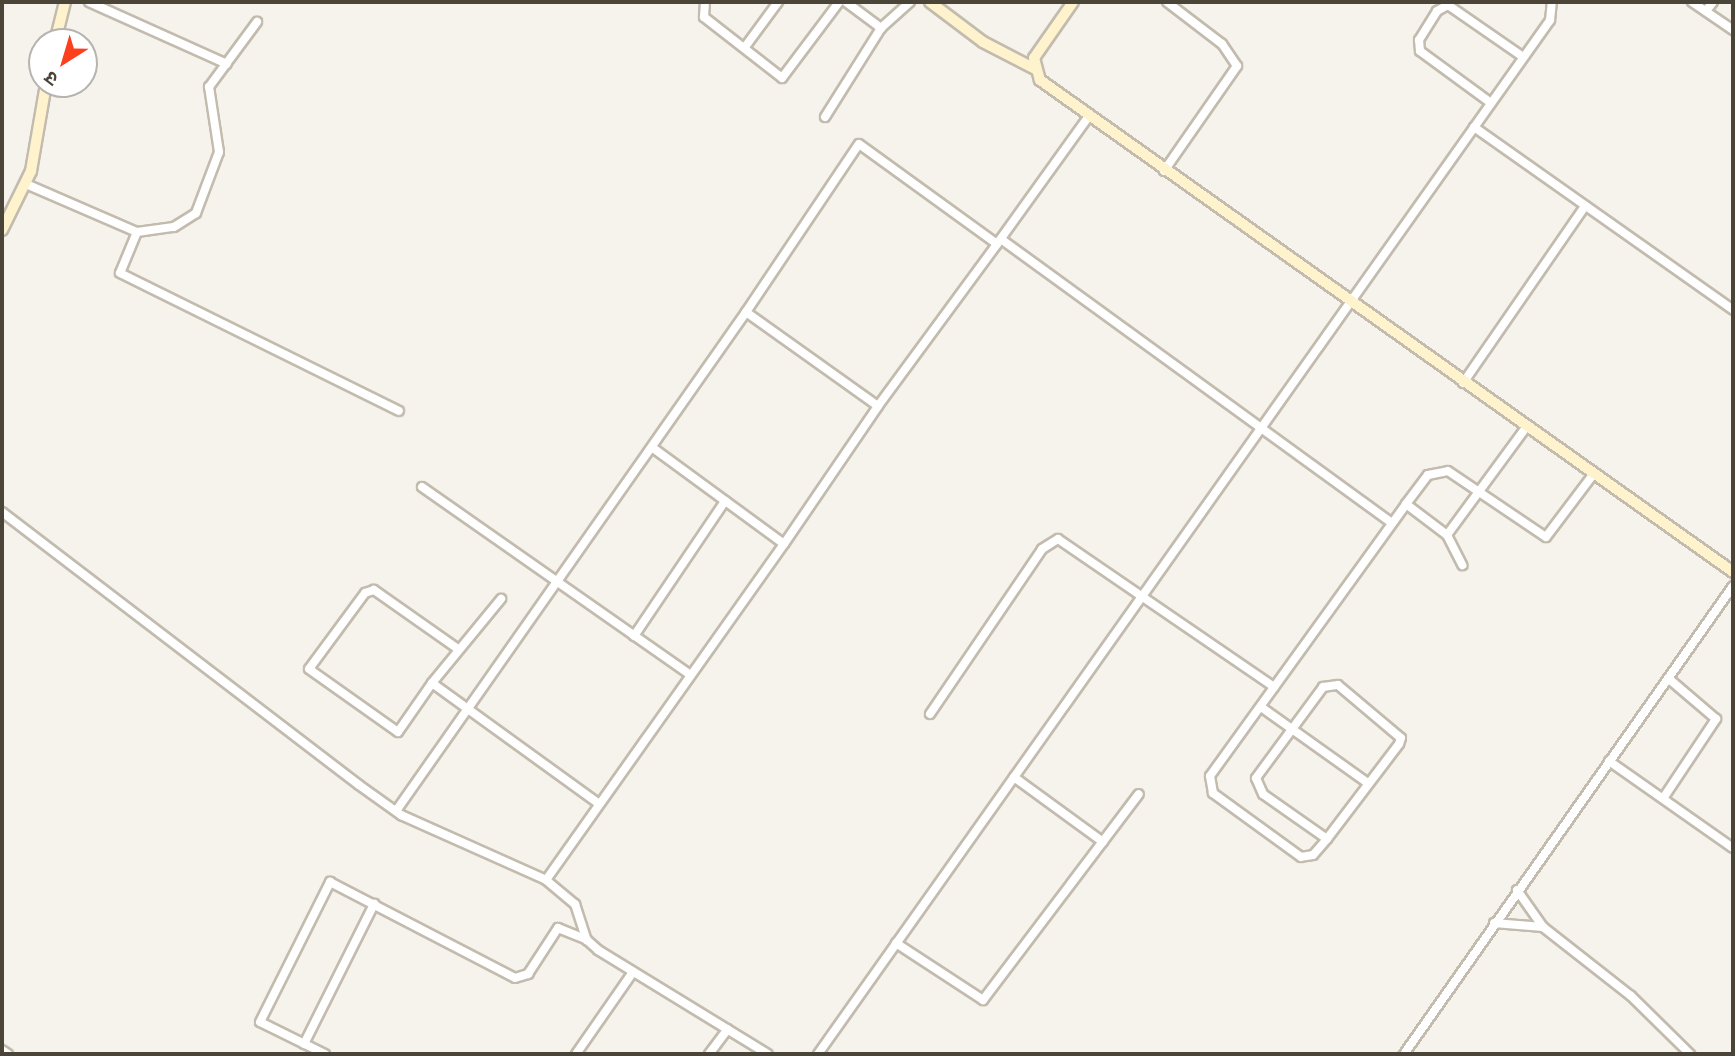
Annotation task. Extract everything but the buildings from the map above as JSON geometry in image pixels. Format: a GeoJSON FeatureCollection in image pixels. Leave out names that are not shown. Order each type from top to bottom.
{"type":"FeatureCollection","features":[{"type":"Feature","properties":{"kind":"street"},"geometry":{"type":"LineString","coordinates":[[58,28],[65,2]]}},
{"type":"Feature","properties":{"kind":"street"},"geometry":{"type":"LineString","coordinates":[[89,2],[226,64]]}},
{"type":"Feature","properties":{"kind":"street"},"geometry":{"type":"LineString","coordinates":[[705,2],[704,17],[782,78],[839,2]]}},
{"type":"Feature","properties":{"kind":"street"},"geometry":{"type":"LineString","coordinates":[[745,47],[778,2]]}},
{"type":"Feature","properties":{"kind":"street"},"geometry":{"type":"LineString","coordinates":[[846,2],[881,28]]}},
{"type":"Feature","properties":{"kind":"street"},"geometry":{"type":"LineString","coordinates":[[825,117],[881,28],[910,2]]}},
{"type":"Feature","properties":{"kind":"street"},"geometry":{"type":"LineString","coordinates":[[930,2],[984,42],[1035,69]]}},
{"type":"Feature","properties":{"kind":"street"},"geometry":{"type":"LineString","coordinates":[[1073,2],[1034,58],[1040,80],[1163,172],[1525,429],[1733,572]]}},
{"type":"Feature","properties":{"kind":"street"},"geometry":{"type":"LineString","coordinates":[[1163,172],[1237,66],[1222,44],[1167,2]]}},
{"type":"Feature","properties":{"kind":"street"},"geometry":{"type":"LineString","coordinates":[[818,1054],[1550,20],[1552,2]]}},
{"type":"Feature","properties":{"kind":"street"},"geometry":{"type":"LineString","coordinates":[[1692,2],[1733,30]]}},
{"type":"Feature","properties":{"kind":"street"},"geometry":{"type":"LineString","coordinates":[[1706,11],[1713,2]]}},
{"type":"Feature","properties":{"kind":"street"},"geometry":{"type":"LineString","coordinates":[[1491,103],[1420,51],[1419,40],[1437,11],[1448,5],[1523,57]]}},
{"type":"Feature","properties":{"kind":"street"},"geometry":{"type":"LineString","coordinates":[[26,184],[137,232],[174,227],[201,203],[219,152],[209,87],[257,22]]}},
{"type":"Feature","properties":{"kind":"street"},"geometry":{"type":"LineString","coordinates":[[2,230],[26,184],[43,98]]}},
{"type":"Feature","properties":{"kind":"street"},"geometry":{"type":"LineString","coordinates":[[546,880],[784,544],[878,406],[1089,116]]}},
{"type":"Feature","properties":{"kind":"street"},"geometry":{"type":"LineString","coordinates":[[1474,127],[1733,310]]}},
{"type":"Feature","properties":{"kind":"street"},"geometry":{"type":"LineString","coordinates":[[396,811],[653,448],[859,144],[1392,523]]}},
{"type":"Feature","properties":{"kind":"street"},"geometry":{"type":"LineString","coordinates":[[1463,383],[1585,206]]}},
{"type":"Feature","properties":{"kind":"street"},"geometry":{"type":"LineString","coordinates":[[137,232],[120,273],[399,411]]}},
{"type":"Feature","properties":{"kind":"street"},"geometry":{"type":"LineString","coordinates":[[746,312],[878,406]]}},
{"type":"Feature","properties":{"kind":"street"},"geometry":{"type":"LineString","coordinates":[[1447,535],[1525,429]]}},
{"type":"Feature","properties":{"kind":"street"},"geometry":{"type":"LineString","coordinates":[[653,448],[784,544]]}},
{"type":"Feature","properties":{"kind":"street"},"geometry":{"type":"LineString","coordinates":[[1327,839],[1258,787],[1256,778],[1323,687],[1338,685],[1401,738],[1327,839],[1301,857],[1209,785],[1274,687],[1392,523],[1435,471],[1448,471],[1546,537],[1592,476]]}},
{"type":"Feature","properties":{"kind":"street"},"geometry":{"type":"LineString","coordinates":[[422,487],[690,675]]}},
{"type":"Feature","properties":{"kind":"street"},"geometry":{"type":"LineString","coordinates":[[634,636],[725,501]]}},
{"type":"Feature","properties":{"kind":"street"},"geometry":{"type":"LineString","coordinates":[[1406,504],[1447,535],[1462,565]]}},
{"type":"Feature","properties":{"kind":"street"},"geometry":{"type":"LineString","coordinates":[[2,512],[396,811],[546,880],[575,904],[587,940]]}},
{"type":"Feature","properties":{"kind":"street"},"geometry":{"type":"LineString","coordinates":[[930,714],[1050,541],[1065,539],[1274,687]]}},
{"type":"Feature","properties":{"kind":"street"},"geometry":{"type":"LineString","coordinates":[[1404,1054],[1733,586]]}},
{"type":"Feature","properties":{"kind":"street"},"geometry":{"type":"LineString","coordinates":[[458,649],[374,590],[365,593],[309,669],[398,732],[458,649],[501,599]]}},
{"type":"Feature","properties":{"kind":"street"},"geometry":{"type":"LineString","coordinates":[[1664,797],[1716,719],[1668,678]]}},
{"type":"Feature","properties":{"kind":"street"},"geometry":{"type":"LineString","coordinates":[[432,683],[599,804]]}},
{"type":"Feature","properties":{"kind":"street"},"geometry":{"type":"LineString","coordinates":[[1261,707],[1368,783]]}},
{"type":"Feature","properties":{"kind":"street"},"geometry":{"type":"LineString","coordinates":[[1609,761],[1664,797],[1733,848]]}},
{"type":"Feature","properties":{"kind":"street"},"geometry":{"type":"LineString","coordinates":[[1014,778],[1103,842]]}},
{"type":"Feature","properties":{"kind":"street"},"geometry":{"type":"LineString","coordinates":[[896,943],[984,1000],[1139,794]]}},
{"type":"Feature","properties":{"kind":"street"},"geometry":{"type":"LineString","coordinates":[[325,1054],[260,1022],[330,882],[515,978],[528,974],[558,929],[587,940],[768,1054]]}},
{"type":"Feature","properties":{"kind":"street"},"geometry":{"type":"LineString","coordinates":[[1517,890],[1543,926],[1624,990],[1690,1054]]}},
{"type":"Feature","properties":{"kind":"street"},"geometry":{"type":"LineString","coordinates":[[304,1044],[374,904]]}},
{"type":"Feature","properties":{"kind":"street"},"geometry":{"type":"LineString","coordinates":[[1494,923],[1543,926]]}},
{"type":"Feature","properties":{"kind":"street"},"geometry":{"type":"LineString","coordinates":[[576,1054],[634,972]]}},
{"type":"Feature","properties":{"kind":"street"},"geometry":{"type":"LineString","coordinates":[[709,1054],[728,1029]]}},
{"type":"Feature","properties":{"kind":"street"},"geometry":{"type":"LineString","coordinates":[[2,1051],[8,1054]]}}]}
